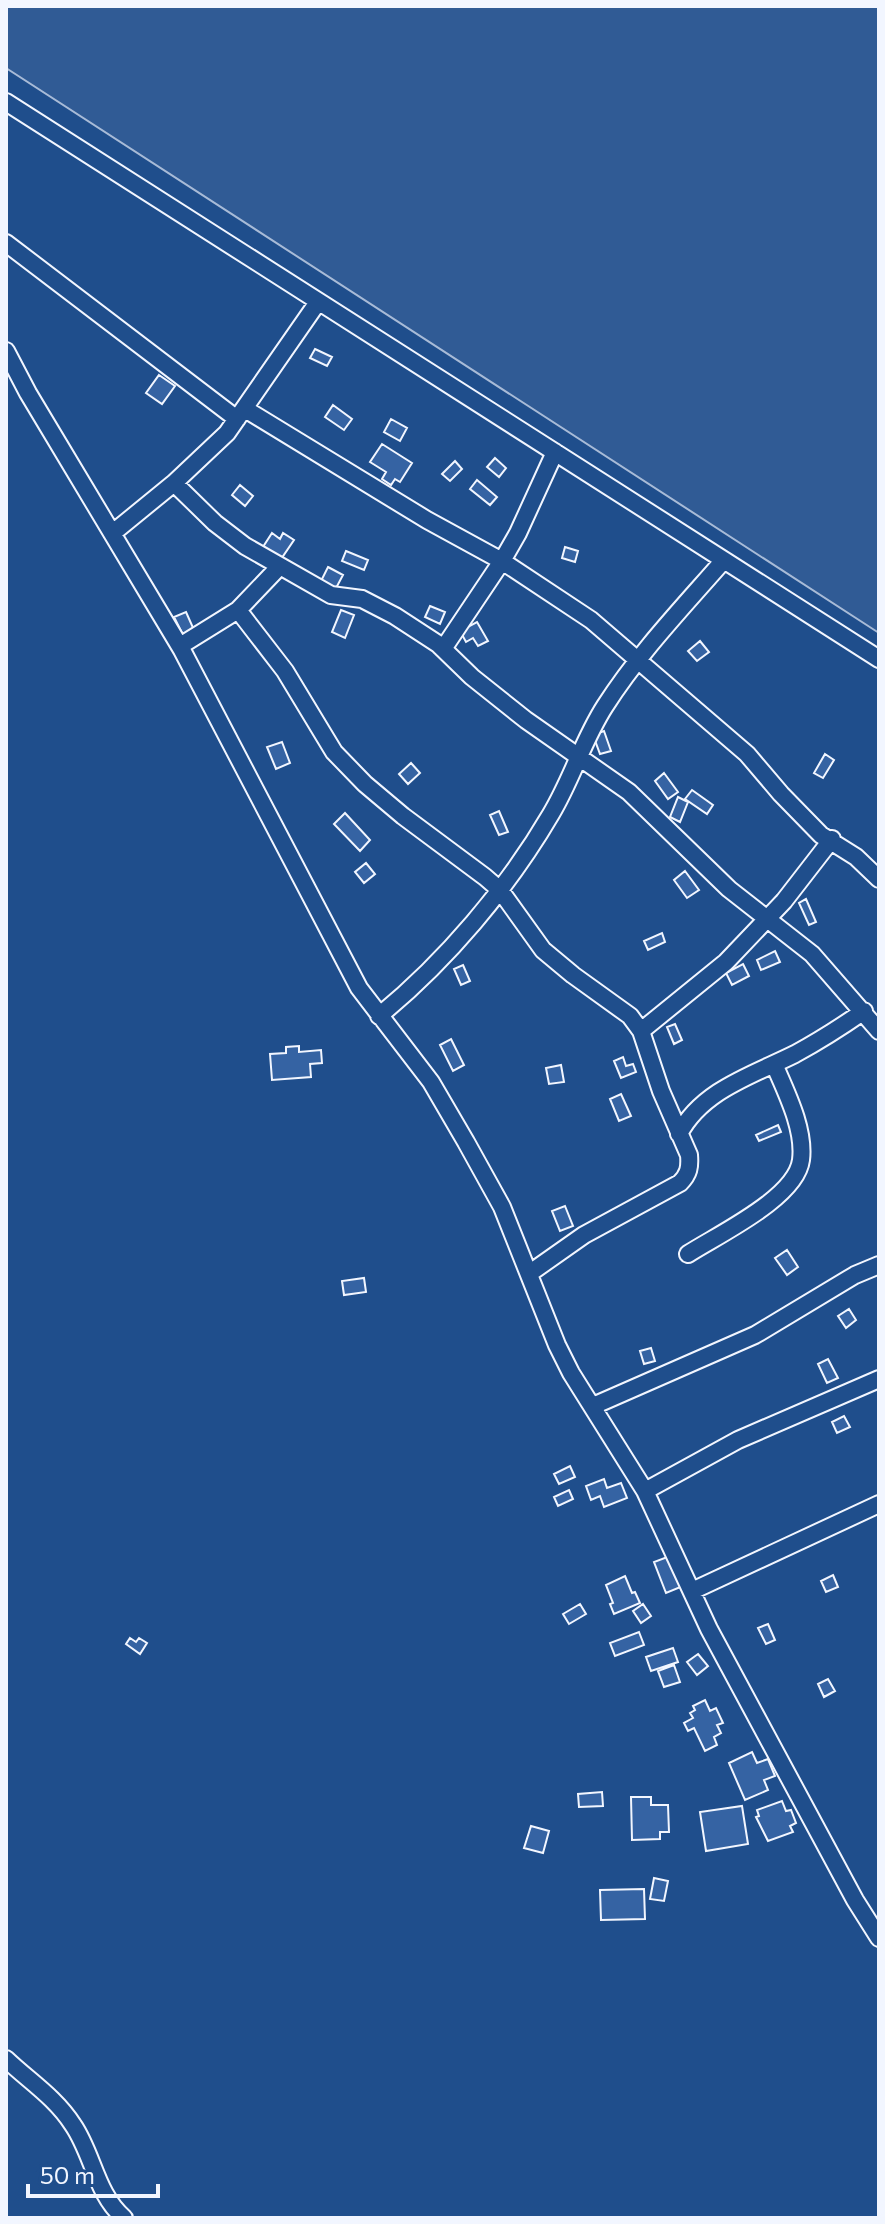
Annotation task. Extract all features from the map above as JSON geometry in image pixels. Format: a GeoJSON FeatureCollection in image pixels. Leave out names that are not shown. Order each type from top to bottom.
{"type":"FeatureCollection","features":[{"type":"Feature","properties":{"kind":"street"},"geometry":{"type":"LineString","coordinates":[[7,106],[879,659]]}},
{"type":"Feature","properties":{"kind":"street"},"geometry":{"type":"LineString","coordinates":[[6,243],[241,414],[502,561],[591,620],[747,754],[821,835],[832,839],[856,857],[879,879]]}},
{"type":"Feature","properties":{"kind":"street"},"geometry":{"type":"LineString","coordinates":[[114,532],[174,483],[227,433],[318,302]]}},
{"type":"Feature","properties":{"kind":"street"},"geometry":{"type":"LineString","coordinates":[[6,351],[180,646],[343,960],[379,1016],[424,1071],[444,1102],[502,1207],[557,1345],[645,1491],[732,1672],[879,1938]]}},
{"type":"Feature","properties":{"kind":"street"},"geometry":{"type":"LineString","coordinates":[[443,649],[518,533],[555,452]]}},
{"type":"Feature","properties":{"kind":"street"},"geometry":{"type":"LineString","coordinates":[[174,483],[215,523],[245,546],[331,595],[362,599],[395,616],[443,649],[515,712],[629,792],[729,889],[812,954],[879,1031]]}},
{"type":"Feature","properties":{"kind":"street"},"geometry":{"type":"LineString","coordinates":[[379,1016],[412,989],[440,960],[500,890],[552,813],[568,783],[577,755],[603,709],[636,661],[724,560]]}},
{"type":"Feature","properties":{"kind":"street"},"geometry":{"type":"LineString","coordinates":[[180,646],[238,610],[280,566]]}},
{"type":"Feature","properties":{"kind":"street"},"geometry":{"type":"LineString","coordinates":[[238,610],[285,671],[334,752],[403,816],[500,890],[543,950],[573,975],[618,1005],[641,1031],[661,1091],[689,1155],[687,1175],[680,1183],[584,1235],[530,1273]]}},
{"type":"Feature","properties":{"kind":"street"},"geometry":{"type":"LineString","coordinates":[[641,1031],[726,962],[768,918],[832,839]]}},
{"type":"Feature","properties":{"kind":"street"},"geometry":{"type":"LineString","coordinates":[[679,1134],[692,1112],[713,1095],[829,1035],[864,1011]]}},
{"type":"Feature","properties":{"kind":"street"},"geometry":{"type":"LineString","coordinates":[[688,1254],[763,1207],[785,1190],[798,1172],[802,1158],[799,1137],[774,1064]]}},
{"type":"Feature","properties":{"kind":"street"},"geometry":{"type":"LineString","coordinates":[[593,1406],[755,1335],[855,1275],[879,1265]]}},
{"type":"Feature","properties":{"kind":"street"},"geometry":{"type":"LineString","coordinates":[[645,1491],[738,1440],[835,1401],[879,1379]]}},
{"type":"Feature","properties":{"kind":"street"},"geometry":{"type":"LineString","coordinates":[[692,1591],[879,1504]]}},
{"type":"Feature","properties":{"kind":"street"},"geometry":{"type":"LineString","coordinates":[[6,2059],[53,2098],[75,2127],[104,2191],[124,2218]]}},
{"type":"Feature","properties":{"kind":"shaded area"},"geometry":{"type":"Polygon","coordinates":[[[6,6],[879,6],[879,633],[6,68],[6,6]]]}},
{"type":"Feature","properties":{"kind":"building"},"geometry":{"type":"Polygon","coordinates":[[[315,349],[332,357],[327,366],[310,358],[315,349]]]}},
{"type":"Feature","properties":{"kind":"building"},"geometry":{"type":"Polygon","coordinates":[[[159,375],[175,386],[162,404],[146,393],[159,375]]]}},
{"type":"Feature","properties":{"kind":"building"},"geometry":{"type":"Polygon","coordinates":[[[333,405],[352,419],[344,430],[325,417],[333,405]]]}},
{"type":"Feature","properties":{"kind":"building"},"geometry":{"type":"Polygon","coordinates":[[[391,419],[407,428],[400,441],[384,432],[391,419]]]}},
{"type":"Feature","properties":{"kind":"building"},"geometry":{"type":"Polygon","coordinates":[[[382,444],[412,463],[400,482],[395,479],[391,485],[382,479],[386,472],[370,462],[382,444]]]}},
{"type":"Feature","properties":{"kind":"building"},"geometry":{"type":"Polygon","coordinates":[[[495,458],[506,468],[499,477],[487,467],[495,458]]]}},
{"type":"Feature","properties":{"kind":"building"},"geometry":{"type":"Polygon","coordinates":[[[455,461],[462,469],[450,481],[442,474],[455,461]]]}},
{"type":"Feature","properties":{"kind":"building"},"geometry":{"type":"Polygon","coordinates":[[[477,480],[497,497],[490,505],[470,489],[477,480]]]}},
{"type":"Feature","properties":{"kind":"building"},"geometry":{"type":"Polygon","coordinates":[[[240,485],[253,496],[245,506],[232,495],[240,485]]]}},
{"type":"Feature","properties":{"kind":"building"},"geometry":{"type":"Polygon","coordinates":[[[272,533],[280,539],[283,533],[294,540],[279,562],[261,550],[272,533]]]}},
{"type":"Feature","properties":{"kind":"building"},"geometry":{"type":"Polygon","coordinates":[[[565,547],[578,551],[575,562],[562,558],[565,547]]]}},
{"type":"Feature","properties":{"kind":"building"},"geometry":{"type":"Polygon","coordinates":[[[346,551],[368,560],[364,570],[342,561],[346,551]]]}},
{"type":"Feature","properties":{"kind":"building"},"geometry":{"type":"Polygon","coordinates":[[[328,567],[343,575],[335,590],[320,583],[328,567]]]}},
{"type":"Feature","properties":{"kind":"building"},"geometry":{"type":"Polygon","coordinates":[[[430,606],[445,612],[440,624],[425,617],[430,606]]]}},
{"type":"Feature","properties":{"kind":"building"},"geometry":{"type":"Polygon","coordinates":[[[341,610],[354,615],[345,638],[332,632],[341,610]]]}},
{"type":"Feature","properties":{"kind":"building"},"geometry":{"type":"Polygon","coordinates":[[[186,612],[194,630],[183,635],[174,617],[186,612]]]}},
{"type":"Feature","properties":{"kind":"building"},"geometry":{"type":"Polygon","coordinates":[[[477,622],[488,641],[478,646],[473,638],[466,642],[460,631],[477,622]]]}},
{"type":"Feature","properties":{"kind":"building"},"geometry":{"type":"Polygon","coordinates":[[[700,641],[709,652],[697,661],[688,651],[700,641]]]}},
{"type":"Feature","properties":{"kind":"building"},"geometry":{"type":"Polygon","coordinates":[[[604,731],[611,751],[600,754],[593,735],[604,731]]]}},
{"type":"Feature","properties":{"kind":"building"},"geometry":{"type":"Polygon","coordinates":[[[282,742],[290,763],[276,769],[267,747],[282,742]]]}},
{"type":"Feature","properties":{"kind":"building"},"geometry":{"type":"Polygon","coordinates":[[[825,754],[834,760],[823,778],[814,773],[825,754]]]}},
{"type":"Feature","properties":{"kind":"building"},"geometry":{"type":"Polygon","coordinates":[[[411,763],[420,773],[408,784],[399,774],[411,763]]]}},
{"type":"Feature","properties":{"kind":"building"},"geometry":{"type":"Polygon","coordinates":[[[664,773],[678,792],[668,799],[655,781],[664,773]]]}},
{"type":"Feature","properties":{"kind":"building"},"geometry":{"type":"Polygon","coordinates":[[[692,790],[713,805],[707,814],[685,799],[692,790]]]}},
{"type":"Feature","properties":{"kind":"building"},"geometry":{"type":"Polygon","coordinates":[[[678,797],[688,802],[680,822],[670,817],[678,797]]]}},
{"type":"Feature","properties":{"kind":"building"},"geometry":{"type":"Polygon","coordinates":[[[499,811],[508,832],[499,835],[490,815],[499,811]]]}},
{"type":"Feature","properties":{"kind":"building"},"geometry":{"type":"Polygon","coordinates":[[[345,813],[370,840],[360,851],[334,824],[345,813]]]}},
{"type":"Feature","properties":{"kind":"building"},"geometry":{"type":"Polygon","coordinates":[[[366,863],[375,874],[364,883],[355,872],[366,863]]]}},
{"type":"Feature","properties":{"kind":"building"},"geometry":{"type":"Polygon","coordinates":[[[685,871],[699,890],[687,898],[674,880],[685,871]]]}},
{"type":"Feature","properties":{"kind":"building"},"geometry":{"type":"Polygon","coordinates":[[[806,899],[816,922],[809,925],[799,903],[806,899]]]}},
{"type":"Feature","properties":{"kind":"building"},"geometry":{"type":"Polygon","coordinates":[[[662,933],[665,942],[648,950],[644,941],[662,933]]]}},
{"type":"Feature","properties":{"kind":"building"},"geometry":{"type":"Polygon","coordinates":[[[775,951],[780,962],[761,970],[757,960],[775,951]]]}},
{"type":"Feature","properties":{"kind":"building"},"geometry":{"type":"Polygon","coordinates":[[[743,964],[749,976],[732,985],[726,973],[743,964]]]}},
{"type":"Feature","properties":{"kind":"building"},"geometry":{"type":"Polygon","coordinates":[[[463,965],[470,981],[461,985],[454,969],[463,965]]]}},
{"type":"Feature","properties":{"kind":"building"},"geometry":{"type":"Polygon","coordinates":[[[675,1024],[682,1040],[674,1044],[667,1027],[675,1024]]]}},
{"type":"Feature","properties":{"kind":"building"},"geometry":{"type":"Polygon","coordinates":[[[451,1039],[464,1065],[453,1071],[440,1045],[451,1039]]]}},
{"type":"Feature","properties":{"kind":"building"},"geometry":{"type":"Polygon","coordinates":[[[299,1046],[299,1052],[321,1050],[322,1063],[310,1064],[311,1077],[272,1080],[270,1054],[286,1053],[286,1047],[299,1046]]]}},
{"type":"Feature","properties":{"kind":"building"},"geometry":{"type":"Polygon","coordinates":[[[623,1057],[626,1066],[633,1064],[636,1072],[621,1078],[614,1061],[623,1057]]]}},
{"type":"Feature","properties":{"kind":"building"},"geometry":{"type":"Polygon","coordinates":[[[561,1065],[564,1082],[549,1084],[546,1068],[561,1065]]]}},
{"type":"Feature","properties":{"kind":"building"},"geometry":{"type":"Polygon","coordinates":[[[621,1094],[631,1116],[619,1121],[610,1099],[621,1094]]]}},
{"type":"Feature","properties":{"kind":"building"},"geometry":{"type":"Polygon","coordinates":[[[778,1125],[781,1132],[759,1141],[756,1135],[778,1125]]]}},
{"type":"Feature","properties":{"kind":"building"},"geometry":{"type":"Polygon","coordinates":[[[565,1206],[573,1226],[560,1231],[552,1211],[565,1206]]]}},
{"type":"Feature","properties":{"kind":"building"},"geometry":{"type":"Polygon","coordinates":[[[787,1250],[798,1267],[787,1275],[775,1258],[787,1250]]]}},
{"type":"Feature","properties":{"kind":"building"},"geometry":{"type":"Polygon","coordinates":[[[364,1278],[366,1292],[344,1295],[342,1281],[364,1278]]]}},
{"type":"Feature","properties":{"kind":"building"},"geometry":{"type":"Polygon","coordinates":[[[849,1309],[856,1320],[846,1328],[838,1316],[849,1309]]]}},
{"type":"Feature","properties":{"kind":"building"},"geometry":{"type":"Polygon","coordinates":[[[651,1348],[655,1361],[644,1364],[640,1351],[651,1348]]]}},
{"type":"Feature","properties":{"kind":"building"},"geometry":{"type":"Polygon","coordinates":[[[828,1359],[838,1378],[827,1383],[818,1364],[828,1359]]]}},
{"type":"Feature","properties":{"kind":"building"},"geometry":{"type":"Polygon","coordinates":[[[844,1416],[850,1427],[837,1433],[832,1422],[844,1416]]]}},
{"type":"Feature","properties":{"kind":"building"},"geometry":{"type":"Polygon","coordinates":[[[570,1466],[575,1477],[559,1484],[554,1474],[570,1466]]]}},
{"type":"Feature","properties":{"kind":"building"},"geometry":{"type":"Polygon","coordinates":[[[604,1479],[607,1488],[621,1483],[627,1498],[604,1507],[600,1496],[591,1500],[586,1486],[604,1479]]]}},
{"type":"Feature","properties":{"kind":"building"},"geometry":{"type":"Polygon","coordinates":[[[569,1490],[573,1499],[558,1506],[554,1497],[569,1490]]]}},
{"type":"Feature","properties":{"kind":"building"},"geometry":{"type":"Polygon","coordinates":[[[670,1556],[683,1586],[666,1593],[654,1562],[670,1556]]]}},
{"type":"Feature","properties":{"kind":"building"},"geometry":{"type":"Polygon","coordinates":[[[833,1575],[838,1587],[826,1592],[821,1581],[833,1575]]]}},
{"type":"Feature","properties":{"kind":"building"},"geometry":{"type":"Polygon","coordinates":[[[625,1576],[640,1603],[614,1614],[606,1585],[625,1576]]]}},
{"type":"Feature","properties":{"kind":"building"},"geometry":{"type":"Polygon","coordinates":[[[580,1604],[586,1614],[569,1624],[563,1614],[580,1604]]]}},
{"type":"Feature","properties":{"kind":"building"},"geometry":{"type":"Polygon","coordinates":[[[643,1604],[651,1616],[641,1623],[633,1611],[643,1604]]]}},
{"type":"Feature","properties":{"kind":"building"},"geometry":{"type":"Polygon","coordinates":[[[768,1624],[775,1640],[766,1644],[758,1628],[768,1624]]]}},
{"type":"Feature","properties":{"kind":"building"},"geometry":{"type":"Polygon","coordinates":[[[639,1632],[644,1645],[615,1656],[610,1643],[639,1632]]]}},
{"type":"Feature","properties":{"kind":"building"},"geometry":{"type":"Polygon","coordinates":[[[130,1638],[136,1642],[139,1638],[147,1643],[140,1654],[126,1644],[130,1638]]]}},
{"type":"Feature","properties":{"kind":"building"},"geometry":{"type":"Polygon","coordinates":[[[673,1648],[678,1662],[651,1671],[646,1657],[673,1648]]]}},
{"type":"Feature","properties":{"kind":"building"},"geometry":{"type":"Polygon","coordinates":[[[698,1654],[708,1666],[697,1675],[687,1662],[698,1654]]]}},
{"type":"Feature","properties":{"kind":"building"},"geometry":{"type":"Polygon","coordinates":[[[674,1665],[680,1682],[664,1687],[658,1671],[674,1665]]]}},
{"type":"Feature","properties":{"kind":"building"},"geometry":{"type":"Polygon","coordinates":[[[828,1679],[835,1691],[824,1697],[818,1684],[828,1679]]]}},
{"type":"Feature","properties":{"kind":"building"},"geometry":{"type":"Polygon","coordinates":[[[705,1700],[710,1711],[716,1708],[723,1723],[717,1725],[721,1733],[714,1737],[717,1745],[705,1751],[694,1728],[688,1731],[684,1723],[693,1718],[690,1713],[695,1710],[693,1706],[705,1700]]]}},
{"type":"Feature","properties":{"kind":"building"},"geometry":{"type":"Polygon","coordinates":[[[752,1752],[757,1763],[768,1759],[775,1776],[764,1780],[768,1790],[745,1800],[729,1763],[752,1752]]]}},
{"type":"Feature","properties":{"kind":"building"},"geometry":{"type":"Polygon","coordinates":[[[602,1792],[603,1806],[579,1807],[578,1794],[602,1792]]]}},
{"type":"Feature","properties":{"kind":"building"},"geometry":{"type":"Polygon","coordinates":[[[631,1797],[651,1797],[651,1805],[668,1805],[669,1832],[660,1832],[660,1839],[632,1840],[631,1797]]]}},
{"type":"Feature","properties":{"kind":"building"},"geometry":{"type":"Polygon","coordinates":[[[782,1801],[786,1811],[791,1810],[796,1823],[790,1826],[793,1832],[768,1841],[756,1817],[759,1816],[757,1810],[782,1801]]]}},
{"type":"Feature","properties":{"kind":"building"},"geometry":{"type":"Polygon","coordinates":[[[742,1806],[748,1844],[706,1851],[700,1812],[742,1806]]]}},
{"type":"Feature","properties":{"kind":"building"},"geometry":{"type":"Polygon","coordinates":[[[531,1826],[549,1831],[543,1853],[524,1848],[531,1826]]]}},
{"type":"Feature","properties":{"kind":"building"},"geometry":{"type":"Polygon","coordinates":[[[654,1878],[668,1881],[664,1901],[650,1899],[654,1878]]]}},
{"type":"Feature","properties":{"kind":"building"},"geometry":{"type":"Polygon","coordinates":[[[644,1889],[645,1919],[601,1920],[600,1890],[644,1889]]]}}]}
